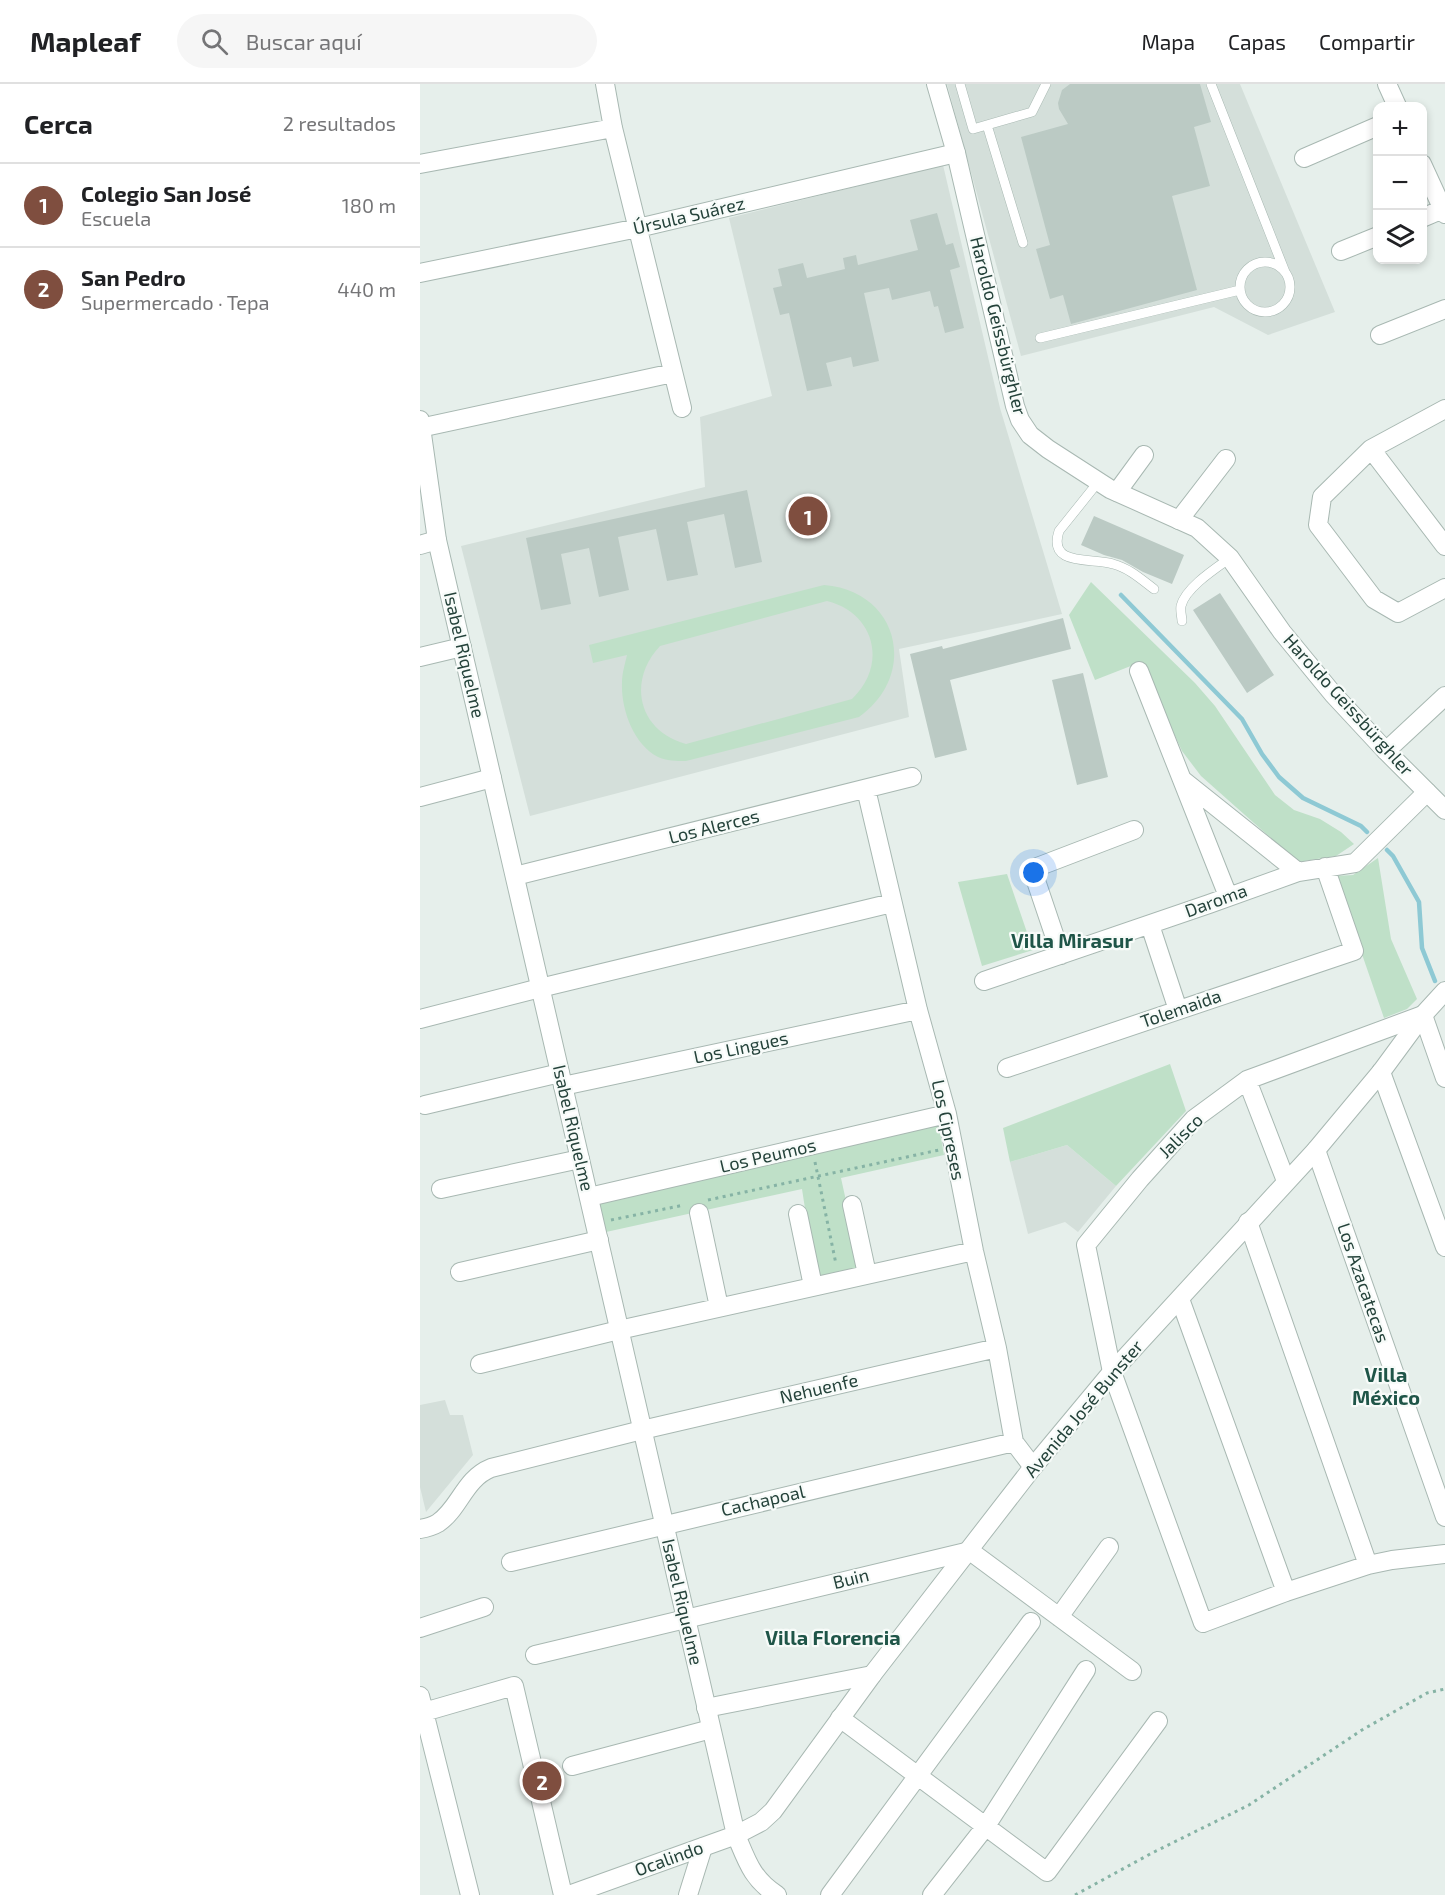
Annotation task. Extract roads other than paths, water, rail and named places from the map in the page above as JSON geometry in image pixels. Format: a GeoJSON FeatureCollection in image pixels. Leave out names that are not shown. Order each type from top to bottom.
{"type":"FeatureCollection","features":[{"type":"Feature","properties":{"kind":"street"},"geometry":{"type":"LineString","coordinates":[[605,84],[613,128],[682,408]]}},
{"type":"Feature","properties":{"kind":"street","name":"Haroldo Geissbürghler"},"geometry":{"type":"LineString","coordinates":[[936,84],[956,153],[1015,406],[1020,420],[1030,435],[1117,492],[1197,528],[1230,558],[1282,632],[1333,694],[1445,810]]}},
{"type":"Feature","properties":{"kind":"street"},"geometry":{"type":"LineString","coordinates":[[1387,84],[1395,102]]}},
{"type":"Feature","properties":{"kind":"street"},"geometry":{"type":"LineString","coordinates":[[420,164],[613,128]]}},
{"type":"Feature","properties":{"kind":"street"},"geometry":{"type":"LineString","coordinates":[[1304,158],[1373,128]]}},
{"type":"Feature","properties":{"kind":"street","name":"Úrsula Suárez"},"geometry":{"type":"LineString","coordinates":[[420,273],[638,228],[956,153]]}},
{"type":"Feature","properties":{"kind":"street"},"geometry":{"type":"LineString","coordinates":[[1427,175],[1444,212],[1427,217]]}},
{"type":"Feature","properties":{"kind":"street"},"geometry":{"type":"LineString","coordinates":[[1341,251],[1373,238]]}},
{"type":"Feature","properties":{"kind":"street"},"geometry":{"type":"LineString","coordinates":[[1380,335],[1445,309]]}},
{"type":"Feature","properties":{"kind":"street"},"geometry":{"type":"LineString","coordinates":[[420,425],[673,374]]}},
{"type":"Feature","properties":{"kind":"street"},"geometry":{"type":"LineString","coordinates":[[1445,409],[1371,449],[1322,497],[1318,525],[1374,599],[1398,613],[1445,588]]}},
{"type":"Feature","properties":{"kind":"street","name":"Isabel Riquelme"},"geometry":{"type":"LineString","coordinates":[[420,425],[429,542],[462,647],[736,1835],[752,1871],[764,1887],[777,1895]]}},
{"type":"Feature","properties":{"kind":"street"},"geometry":{"type":"LineString","coordinates":[[1371,449],[1445,546]]}},
{"type":"Feature","properties":{"kind":"street"},"geometry":{"type":"LineString","coordinates":[[1117,492],[1144,455]]}},
{"type":"Feature","properties":{"kind":"street"},"geometry":{"type":"LineString","coordinates":[[1179,520],[1226,459]]}},
{"type":"Feature","properties":{"kind":"street"},"geometry":{"type":"LineString","coordinates":[[420,657],[462,647]]}},
{"type":"Feature","properties":{"kind":"street"},"geometry":{"type":"LineString","coordinates":[[1138,671],[1228,896]]}},
{"type":"Feature","properties":{"kind":"street"},"geometry":{"type":"LineString","coordinates":[[1386,751],[1445,696]]}},
{"type":"Feature","properties":{"kind":"street","name":"Los Alerces"},"geometry":{"type":"LineString","coordinates":[[515,876],[912,777]]}},
{"type":"Feature","properties":{"kind":"street"},"geometry":{"type":"LineString","coordinates":[[420,797],[492,778]]}},
{"type":"Feature","properties":{"kind":"street"},"geometry":{"type":"LineString","coordinates":[[1182,780],[1298,872]]}},
{"type":"Feature","properties":{"kind":"street","name":"Los Cipreses"},"geometry":{"type":"LineString","coordinates":[[866,789],[918,1010],[947,1114],[974,1251],[997,1347],[1014,1442],[1033,1467]]}},
{"type":"Feature","properties":{"kind":"street","name":"Daroma"},"geometry":{"type":"LineString","coordinates":[[984,981],[1298,872],[1355,863],[1427,792]]}},
{"type":"Feature","properties":{"kind":"street"},"geometry":{"type":"LineString","coordinates":[[1061,954],[1032,870],[1134,830]]}},
{"type":"Feature","properties":{"kind":"street","name":"Tolemaida"},"geometry":{"type":"LineString","coordinates":[[1007,1068],[1354,951],[1325,867]]}},
{"type":"Feature","properties":{"kind":"street"},"geometry":{"type":"LineString","coordinates":[[420,1019],[892,903]]}},
{"type":"Feature","properties":{"kind":"street"},"geometry":{"type":"LineString","coordinates":[[1150,925],[1178,1011]]}},
{"type":"Feature","properties":{"kind":"street","name":"Avenida José Bunster"},"geometry":{"type":"LineString","coordinates":[[736,1835],[760,1822],[772,1811],[872,1675],[1033,1467],[1112,1372],[1316,1150],[1381,1072],[1423,1015],[1445,992]]}},
{"type":"Feature","properties":{"kind":"street","name":"Los Lingues"},"geometry":{"type":"LineString","coordinates":[[425,1105],[918,1010]]}},
{"type":"Feature","properties":{"kind":"street"},"geometry":{"type":"LineString","coordinates":[[1423,1015],[1445,1078]]}},
{"type":"Feature","properties":{"kind":"street","name":"Jalisco"},"geometry":{"type":"LineString","coordinates":[[1112,1372],[1086,1245],[1140,1179],[1194,1119],[1247,1080],[1423,1015]]}},
{"type":"Feature","properties":{"kind":"street"},"geometry":{"type":"LineString","coordinates":[[1381,1072],[1445,1247]]}},
{"type":"Feature","properties":{"kind":"street"},"geometry":{"type":"LineString","coordinates":[[1247,1080],[1286,1181]]}},
{"type":"Feature","properties":{"kind":"street","name":"Los Peumos"},"geometry":{"type":"LineString","coordinates":[[589,1197],[947,1114]]}},
{"type":"Feature","properties":{"kind":"street","name":"Los Azacatecas"},"geometry":{"type":"LineString","coordinates":[[1316,1150],[1445,1517]]}},
{"type":"Feature","properties":{"kind":"street"},"geometry":{"type":"LineString","coordinates":[[441,1189],[580,1159]]}},
{"type":"Feature","properties":{"kind":"street"},"geometry":{"type":"LineString","coordinates":[[697,1206],[719,1307]]}},
{"type":"Feature","properties":{"kind":"street"},"geometry":{"type":"LineString","coordinates":[[852,1206],[867,1275]]}},
{"type":"Feature","properties":{"kind":"street"},"geometry":{"type":"LineString","coordinates":[[798,1214],[813,1286]]}},
{"type":"Feature","properties":{"kind":"street"},"geometry":{"type":"LineString","coordinates":[[1248,1222],[1368,1565]]}},
{"type":"Feature","properties":{"kind":"street"},"geometry":{"type":"LineString","coordinates":[[460,1272],[597,1232]]}},
{"type":"Feature","properties":{"kind":"street"},"geometry":{"type":"LineString","coordinates":[[480,1364],[719,1307],[974,1251]]}},
{"type":"Feature","properties":{"kind":"street"},"geometry":{"type":"LineString","coordinates":[[1180,1299],[1286,1592]]}},
{"type":"Feature","properties":{"kind":"street","name":"Nehuenfe"},"geometry":{"type":"LineString","coordinates":[[420,1529],[440,1522],[474,1479],[491,1468],[642,1430],[997,1347]]}},
{"type":"Feature","properties":{"kind":"street"},"geometry":{"type":"LineString","coordinates":[[1112,1372],[1203,1623],[1368,1565],[1445,1554]]}},
{"type":"Feature","properties":{"kind":"street","name":"Cachapoal"},"geometry":{"type":"LineString","coordinates":[[512,1562],[1014,1442]]}},
{"type":"Feature","properties":{"kind":"street"},"geometry":{"type":"LineString","coordinates":[[1059,1617],[1109,1547]]}},
{"type":"Feature","properties":{"kind":"street"},"geometry":{"type":"LineString","coordinates":[[970,1551],[1132,1671]]}},
{"type":"Feature","properties":{"kind":"street","name":"Buin"},"geometry":{"type":"LineString","coordinates":[[536,1655],[970,1551]]}},
{"type":"Feature","properties":{"kind":"street"},"geometry":{"type":"LineString","coordinates":[[420,1628],[484,1607]]}},
{"type":"Feature","properties":{"kind":"street"},"geometry":{"type":"LineString","coordinates":[[830,1895],[1031,1622]]}},
{"type":"Feature","properties":{"kind":"street"},"geometry":{"type":"LineString","coordinates":[[932,1895],[986,1826],[1086,1670]]}},
{"type":"Feature","properties":{"kind":"street"},"geometry":{"type":"LineString","coordinates":[[706,1708],[872,1675]]}},
{"type":"Feature","properties":{"kind":"street"},"geometry":{"type":"LineString","coordinates":[[470,1895],[422,1704],[514,1686],[563,1895]]}},
{"type":"Feature","properties":{"kind":"street"},"geometry":{"type":"LineString","coordinates":[[840,1718],[1047,1872],[1158,1721]]}},
{"type":"Feature","properties":{"kind":"street"},"geometry":{"type":"LineString","coordinates":[[572,1766],[711,1730]]}},
{"type":"Feature","properties":{"kind":"street","name":"Ocalindo"},"geometry":{"type":"LineString","coordinates":[[570,1895],[736,1835]]}},
{"type":"Feature","properties":{"kind":"street"},"geometry":{"type":"LineString","coordinates":[[688,1895],[703,1847]]}},
{"type":"Feature","properties":{"kind":"lane"},"geometry":{"type":"LineString","coordinates":[[960,84],[973,129],[1032,112],[1046,84]]}},
{"type":"Feature","properties":{"kind":"lane"},"geometry":{"type":"LineString","coordinates":[[1211,84],[1285,272],[1290,287],[1284,303],[1269,311],[1260,311],[1246,303],[1240,290],[1244,272],[1257,263],[1272,263],[1285,272]]}},
{"type":"Feature","properties":{"kind":"lane"},"geometry":{"type":"LineString","coordinates":[[987,125],[1023,243]]}},
{"type":"Feature","properties":{"kind":"lane"},"geometry":{"type":"LineString","coordinates":[[1040,338],[1240,290]]}},
{"type":"Feature","properties":{"kind":"lane"},"geometry":{"type":"LineString","coordinates":[[1099,481],[1059,531],[1060,550],[1064,555],[1077,561],[1113,563],[1154,590]]}},
{"type":"Feature","properties":{"kind":"lane"},"geometry":{"type":"LineString","coordinates":[[1182,621],[1181,606],[1188,594],[1203,578],[1230,558]]}},
{"type":"Feature","properties":{"kind":"waterway"},"geometry":{"type":"LineString","coordinates":[[1121,595],[1242,719],[1262,754],[1279,777],[1303,798],[1361,826],[1367,832]]}},
{"type":"Feature","properties":{"kind":"waterway"},"geometry":{"type":"LineString","coordinates":[[1387,850],[1393,856],[1419,902],[1422,948],[1435,981]]}},
{"type":"Feature","properties":{"kind":"place","name":"Colegio San José"},"geometry":{"type":"Point","coordinates":[808,516]}},
{"type":"Feature","properties":{"kind":"place","name":"San Pedro"},"geometry":{"type":"Point","coordinates":[542,1781]}},
{"type":"Feature","properties":{"kind":"district","name":"Villa Mirasur"},"geometry":{"type":"Point","coordinates":[1072,941]}},
{"type":"Feature","properties":{"kind":"district","name":"Villa México"},"geometry":{"type":"Point","coordinates":[1386,1386]}},
{"type":"Feature","properties":{"kind":"district","name":"Villa Florencia"},"geometry":{"type":"Point","coordinates":[833,1638]}}]}
